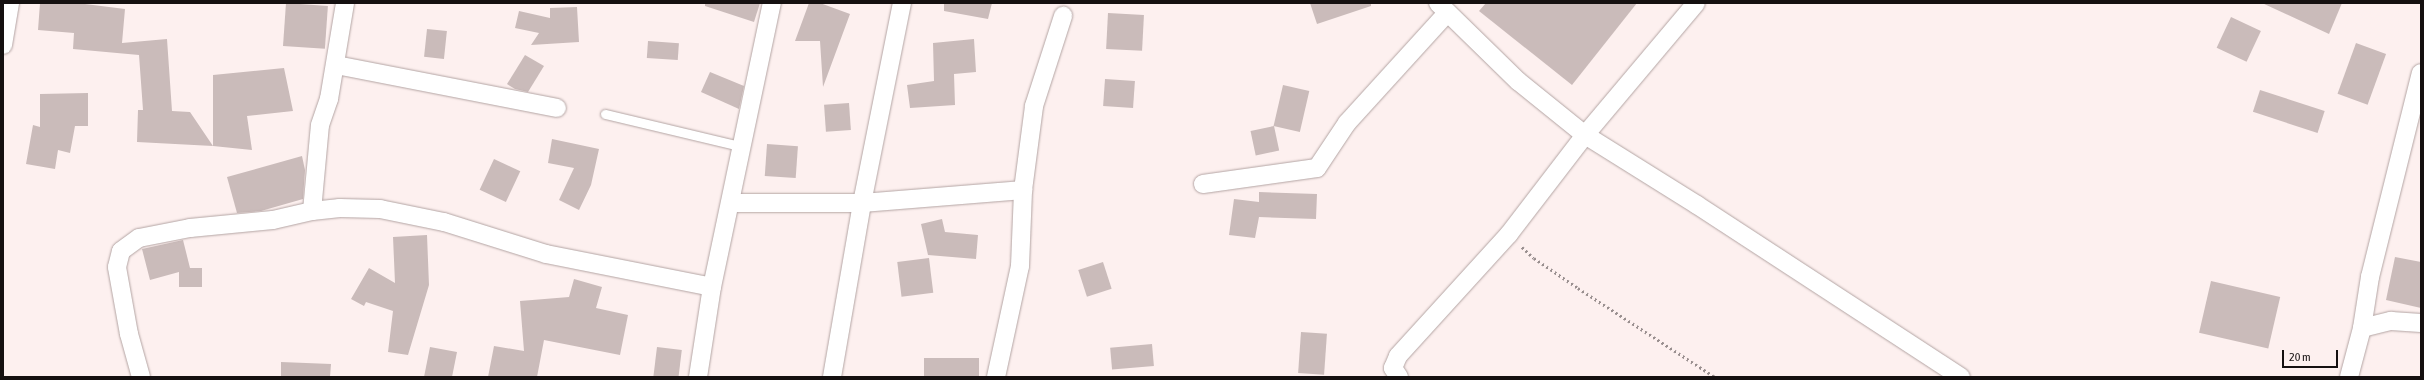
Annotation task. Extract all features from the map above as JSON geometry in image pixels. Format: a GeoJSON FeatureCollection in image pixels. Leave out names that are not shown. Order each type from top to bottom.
{"type":"FeatureCollection","features":[{"type":"Feature","properties":{"kind":"street"},"geometry":{"type":"LineString","coordinates":[[3,45],[10,3]]}},
{"type":"Feature","properties":{"kind":"street"},"geometry":{"type":"LineString","coordinates":[[312,211],[320,125],[329,99],[336,65],[345,3]]}},
{"type":"Feature","properties":{"kind":"street"},"geometry":{"type":"LineString","coordinates":[[698,377],[712,287],[743,147],[772,3]]}},
{"type":"Feature","properties":{"kind":"street"},"geometry":{"type":"LineString","coordinates":[[832,377],[862,203],[902,3]]}},
{"type":"Feature","properties":{"kind":"street"},"geometry":{"type":"LineString","coordinates":[[1399,377],[1393,368],[1398,356],[1432,322],[1509,234],[1585,135],[1696,3]]}},
{"type":"Feature","properties":{"kind":"street"},"geometry":{"type":"LineString","coordinates":[[1203,184],[1317,168],[1347,123],[1443,8],[1518,81],[1585,135],[1698,205],[1961,377]]}},
{"type":"Feature","properties":{"kind":"street"},"geometry":{"type":"LineString","coordinates":[[996,377],[1020,266],[1023,190],[1034,106],[1063,16]]}},
{"type":"Feature","properties":{"kind":"street"},"geometry":{"type":"LineString","coordinates":[[336,65],[557,108]]}},
{"type":"Feature","properties":{"kind":"street"},"geometry":{"type":"LineString","coordinates":[[2349,377],[2362,328],[2370,277],[2421,73]]}},
{"type":"Feature","properties":{"kind":"street"},"geometry":{"type":"LineString","coordinates":[[731,203],[862,203],[1023,190]]}},
{"type":"Feature","properties":{"kind":"street"},"geometry":{"type":"LineString","coordinates":[[141,377],[129,334],[117,267],[121,251],[138,238],[190,228],[273,220],[312,211],[340,208],[380,209],[444,222],[546,254],[712,287]]}},
{"type":"Feature","properties":{"kind":"street"},"geometry":{"type":"LineString","coordinates":[[2362,328],[2392,322],[2421,323]]}},
{"type":"Feature","properties":{"kind":"lane"},"geometry":{"type":"LineString","coordinates":[[605,114],[743,147]]}},
{"type":"Feature","properties":{"kind":"path"},"geometry":{"type":"LineString","coordinates":[[1509,234],[1534,258],[1715,377]]}},
{"type":"Feature","properties":{"kind":"building"},"geometry":{"type":"Polygon","coordinates":[[[40,3],[77,3],[125,9],[122,43],[167,39],[172,111],[190,112],[213,146],[137,142],[138,110],[143,110],[139,55],[73,49],[74,33],[38,30],[40,3]]]}},
{"type":"Feature","properties":{"kind":"building"},"geometry":{"type":"Polygon","coordinates":[[[286,3],[328,6],[325,49],[283,46],[286,3]]]}},
{"type":"Feature","properties":{"kind":"building"},"geometry":{"type":"Polygon","coordinates":[[[705,3],[760,3],[754,22],[705,6],[705,3]]]}},
{"type":"Feature","properties":{"kind":"building"},"geometry":{"type":"Polygon","coordinates":[[[809,3],[820,3],[850,14],[823,87],[820,41],[795,41],[809,3]]]}},
{"type":"Feature","properties":{"kind":"building"},"geometry":{"type":"Polygon","coordinates":[[[944,3],[992,3],[988,19],[944,11],[944,3]]]}},
{"type":"Feature","properties":{"kind":"building"},"geometry":{"type":"Polygon","coordinates":[[[1310,3],[1371,3],[1371,6],[1317,24],[1310,3]]]}},
{"type":"Feature","properties":{"kind":"building"},"geometry":{"type":"Polygon","coordinates":[[[1486,3],[1637,3],[1572,85],[1479,11],[1486,3]]]}},
{"type":"Feature","properties":{"kind":"building"},"geometry":{"type":"Polygon","coordinates":[[[2262,3],[2342,3],[2329,34],[2262,3]]]}},
{"type":"Feature","properties":{"kind":"building"},"geometry":{"type":"Polygon","coordinates":[[[577,7],[579,42],[531,45],[539,33],[515,28],[519,11],[550,18],[550,8],[577,7]]]}},
{"type":"Feature","properties":{"kind":"building"},"geometry":{"type":"Polygon","coordinates":[[[1108,13],[1144,15],[1142,51],[1106,49],[1108,13]]]}},
{"type":"Feature","properties":{"kind":"building"},"geometry":{"type":"Polygon","coordinates":[[[2231,17],[2261,31],[2247,62],[2217,48],[2231,17]]]}},
{"type":"Feature","properties":{"kind":"building"},"geometry":{"type":"Polygon","coordinates":[[[427,29],[447,31],[444,59],[424,57],[427,29]]]}},
{"type":"Feature","properties":{"kind":"building"},"geometry":{"type":"Polygon","coordinates":[[[974,39],[976,72],[954,74],[955,105],[910,108],[907,85],[934,81],[933,43],[974,39]]]}},
{"type":"Feature","properties":{"kind":"building"},"geometry":{"type":"Polygon","coordinates":[[[648,41],[679,43],[678,60],[647,58],[648,41]]]}},
{"type":"Feature","properties":{"kind":"building"},"geometry":{"type":"Polygon","coordinates":[[[2356,43],[2386,54],[2368,105],[2338,94],[2356,43]]]}},
{"type":"Feature","properties":{"kind":"building"},"geometry":{"type":"Polygon","coordinates":[[[525,55],[544,66],[528,92],[515,89],[507,84],[525,55]]]}},
{"type":"Feature","properties":{"kind":"building"},"geometry":{"type":"Polygon","coordinates":[[[284,68],[293,111],[247,116],[252,150],[213,146],[213,75],[284,68]]]}},
{"type":"Feature","properties":{"kind":"building"},"geometry":{"type":"Polygon","coordinates":[[[710,72],[744,86],[739,109],[701,92],[710,72]]]}},
{"type":"Feature","properties":{"kind":"building"},"geometry":{"type":"Polygon","coordinates":[[[1105,79],[1135,81],[1133,108],[1103,106],[1105,79]]]}},
{"type":"Feature","properties":{"kind":"building"},"geometry":{"type":"Polygon","coordinates":[[[1283,85],[1309,91],[1300,132],[1274,126],[1283,85]]]}},
{"type":"Feature","properties":{"kind":"building"},"geometry":{"type":"Polygon","coordinates":[[[2260,90],[2325,111],[2318,133],[2253,112],[2260,90]]]}},
{"type":"Feature","properties":{"kind":"building"},"geometry":{"type":"Polygon","coordinates":[[[88,93],[88,126],[75,126],[70,153],[58,150],[55,169],[26,164],[33,125],[40,127],[40,94],[88,93]]]}},
{"type":"Feature","properties":{"kind":"building"},"geometry":{"type":"Polygon","coordinates":[[[849,103],[851,130],[826,132],[824,105],[849,103]]]}},
{"type":"Feature","properties":{"kind":"building"},"geometry":{"type":"Polygon","coordinates":[[[1274,126],[1279,150],[1256,155],[1251,131],[1274,126]]]}},
{"type":"Feature","properties":{"kind":"building"},"geometry":{"type":"Polygon","coordinates":[[[552,139],[599,149],[591,185],[579,210],[559,200],[574,168],[548,163],[552,139]]]}},
{"type":"Feature","properties":{"kind":"building"},"geometry":{"type":"Polygon","coordinates":[[[767,144],[798,146],[796,178],[765,176],[767,144]]]}},
{"type":"Feature","properties":{"kind":"building"},"geometry":{"type":"Polygon","coordinates":[[[302,156],[305,170],[303,199],[261,211],[237,213],[227,177],[302,156]]]}},
{"type":"Feature","properties":{"kind":"building"},"geometry":{"type":"Polygon","coordinates":[[[494,159],[520,171],[506,202],[480,190],[494,159]]]}},
{"type":"Feature","properties":{"kind":"building"},"geometry":{"type":"Polygon","coordinates":[[[1259,192],[1317,194],[1316,219],[1259,217],[1255,238],[1229,235],[1234,199],[1259,202],[1259,192]]]}},
{"type":"Feature","properties":{"kind":"building"},"geometry":{"type":"Polygon","coordinates":[[[942,219],[945,232],[978,235],[976,259],[928,255],[921,224],[942,219]]]}},
{"type":"Feature","properties":{"kind":"building"},"geometry":{"type":"Polygon","coordinates":[[[427,235],[429,285],[408,355],[388,352],[393,311],[366,302],[364,306],[351,299],[369,268],[395,283],[393,237],[427,235]]]}},
{"type":"Feature","properties":{"kind":"building"},"geometry":{"type":"Polygon","coordinates":[[[183,240],[190,268],[202,268],[202,287],[179,287],[179,272],[150,280],[142,249],[183,240]]]}},
{"type":"Feature","properties":{"kind":"building"},"geometry":{"type":"Polygon","coordinates":[[[2395,257],[2421,262],[2421,308],[2386,300],[2395,257]]]}},
{"type":"Feature","properties":{"kind":"building"},"geometry":{"type":"Polygon","coordinates":[[[929,258],[933,293],[902,297],[897,262],[929,258]]]}},
{"type":"Feature","properties":{"kind":"building"},"geometry":{"type":"Polygon","coordinates":[[[1103,262],[1112,289],[1087,297],[1078,270],[1103,262]]]}},
{"type":"Feature","properties":{"kind":"building"},"geometry":{"type":"Polygon","coordinates":[[[574,279],[602,287],[596,308],[628,315],[620,355],[544,340],[537,377],[488,377],[494,346],[524,351],[520,301],[569,297],[574,279]]]}},
{"type":"Feature","properties":{"kind":"building"},"geometry":{"type":"Polygon","coordinates":[[[2211,281],[2280,297],[2268,349],[2199,333],[2211,281]]]}},
{"type":"Feature","properties":{"kind":"building"},"geometry":{"type":"Polygon","coordinates":[[[1301,332],[1327,334],[1324,375],[1298,373],[1301,332]]]}},
{"type":"Feature","properties":{"kind":"building"},"geometry":{"type":"Polygon","coordinates":[[[1152,344],[1154,366],[1112,370],[1110,348],[1152,344]]]}},
{"type":"Feature","properties":{"kind":"building"},"geometry":{"type":"Polygon","coordinates":[[[430,347],[457,352],[452,377],[424,377],[430,347]]]}},
{"type":"Feature","properties":{"kind":"building"},"geometry":{"type":"Polygon","coordinates":[[[657,347],[682,350],[679,377],[653,377],[657,347]]]}},
{"type":"Feature","properties":{"kind":"building"},"geometry":{"type":"Polygon","coordinates":[[[924,358],[979,358],[979,377],[924,377],[924,358]]]}},
{"type":"Feature","properties":{"kind":"building"},"geometry":{"type":"Polygon","coordinates":[[[281,362],[331,364],[330,377],[281,377],[281,362]]]}}]}
